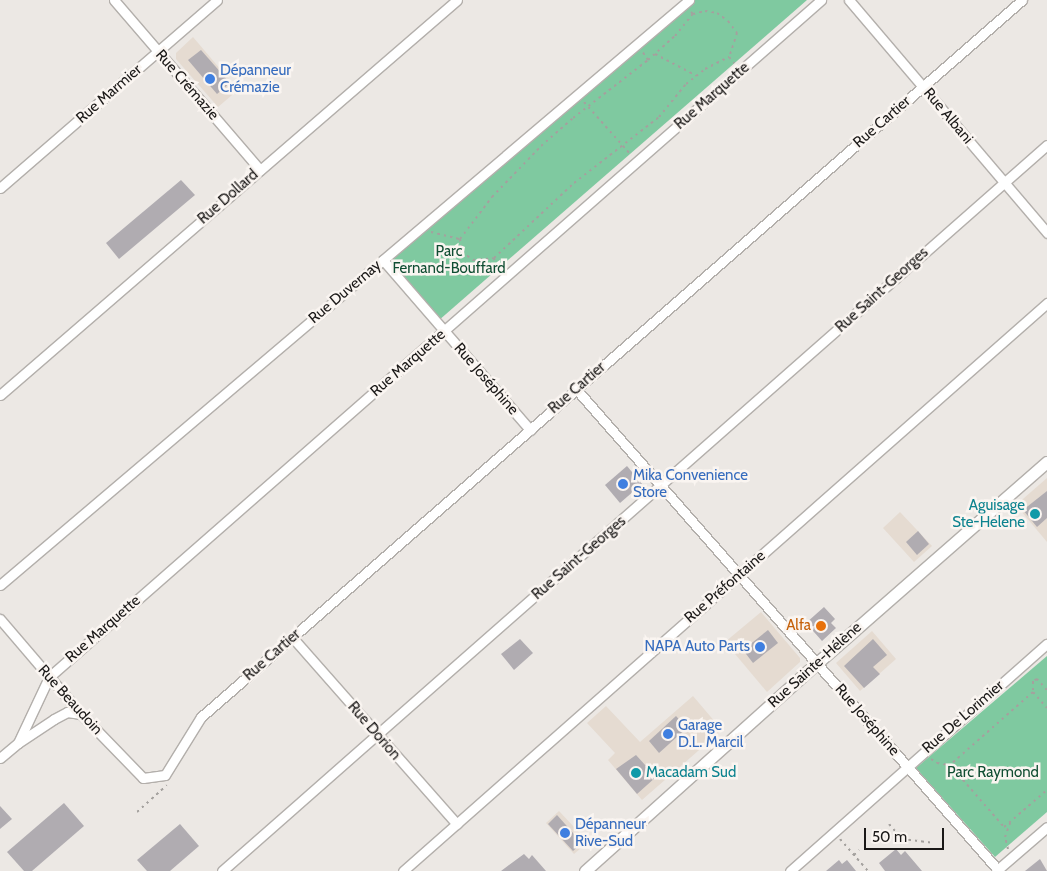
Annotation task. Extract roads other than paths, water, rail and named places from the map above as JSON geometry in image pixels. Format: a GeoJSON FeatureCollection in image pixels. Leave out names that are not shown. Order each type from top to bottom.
{"type":"FeatureCollection","features":[{"type":"Feature","properties":{"kind":"street","name":"Rue Crémazie"},"geometry":{"type":"LineString","coordinates":[[114,0],[260,170]]}},
{"type":"Feature","properties":{"kind":"street","name":"Rue Marmier"},"geometry":{"type":"LineString","coordinates":[[0,188],[217,0]]}},
{"type":"Feature","properties":{"kind":"street","name":"Rue Dollard"},"geometry":{"type":"LineString","coordinates":[[0,395],[457,0]]}},
{"type":"Feature","properties":{"kind":"street","name":"Rue Marquette"},"geometry":{"type":"LineString","coordinates":[[18,743],[49,677],[821,0]]}},
{"type":"Feature","properties":{"kind":"street","name":"Rue Albani"},"geometry":{"type":"LineString","coordinates":[[849,0],[1047,233]]}},
{"type":"Feature","properties":{"kind":"street","name":"Rue Cartier"},"geometry":{"type":"LineString","coordinates":[[142,778],[165,775],[202,717],[1022,0]]}},
{"type":"Feature","properties":{"kind":"street","name":"Rue Duvernay"},"geometry":{"type":"LineString","coordinates":[[0,585],[686,2]]}},
{"type":"Feature","properties":{"kind":"street","name":"Rue Saint-Georges"},"geometry":{"type":"LineString","coordinates":[[222,871],[1047,145]]}},
{"type":"Feature","properties":{"kind":"street","name":"Rue Joséphine"},"geometry":{"type":"LineString","coordinates":[[383,260],[530,430]]}},
{"type":"Feature","properties":{"kind":"street","name":"Rue Préfontaine"},"geometry":{"type":"LineString","coordinates":[[403,871],[1047,303]]}},
{"type":"Feature","properties":{"kind":"street","name":"Rue Joséphine"},"geometry":{"type":"LineString","coordinates":[[576,389],[997,871]]}},
{"type":"Feature","properties":{"kind":"street","name":"Rue Sainte-Hélène"},"geometry":{"type":"LineString","coordinates":[[585,871],[816,663],[1047,462]]}},
{"type":"Feature","properties":{"kind":"street","name":"Rue Beaudoin"},"geometry":{"type":"LineString","coordinates":[[0,619],[81,714],[142,778]]}},
{"type":"Feature","properties":{"kind":"street","name":"Rue Dorion"},"geometry":{"type":"LineString","coordinates":[[292,637],[456,824]]}},
{"type":"Feature","properties":{"kind":"street","name":"Rue De Lorimier"},"geometry":{"type":"LineString","coordinates":[[790,871],[906,766],[1047,644]]}},
{"type":"Feature","properties":{"kind":"street","name":"Rue Marquette"},"geometry":{"type":"LineString","coordinates":[[0,758],[18,743],[67,712],[81,714]]}},
{"type":"Feature","properties":{"kind":"street"},"geometry":{"type":"LineString","coordinates":[[997,871],[1047,827]]}},
{"type":"Feature","properties":{"kind":"place","name":"Dépanneur Crémazie"},"geometry":{"type":"Point","coordinates":[210,79]}},
{"type":"Feature","properties":{"kind":"place","name":"Mika Convenience Store"},"geometry":{"type":"Point","coordinates":[623,484]}},
{"type":"Feature","properties":{"kind":"place","name":"Aguisage Ste-Helene"},"geometry":{"type":"Point","coordinates":[1035,514]}},
{"type":"Feature","properties":{"kind":"place","name":"Alfa"},"geometry":{"type":"Point","coordinates":[821,626]}},
{"type":"Feature","properties":{"kind":"place","name":"NAPA Auto Parts"},"geometry":{"type":"Point","coordinates":[760,647]}},
{"type":"Feature","properties":{"kind":"place","name":"Garage D.L. Marcil"},"geometry":{"type":"Point","coordinates":[668,734]}},
{"type":"Feature","properties":{"kind":"place","name":"Macadam Sud"},"geometry":{"type":"Point","coordinates":[636,773]}},
{"type":"Feature","properties":{"kind":"place","name":"Dépanneur Rive-Sud"},"geometry":{"type":"Point","coordinates":[565,833]}},
{"type":"Feature","properties":{"kind":"park label","name":"Parc Fernand-Bouffard"},"geometry":{"type":"Point","coordinates":[449,260]}},
{"type":"Feature","properties":{"kind":"park label","name":"Parc Raymond"},"geometry":{"type":"Point","coordinates":[993,773]}}]}
